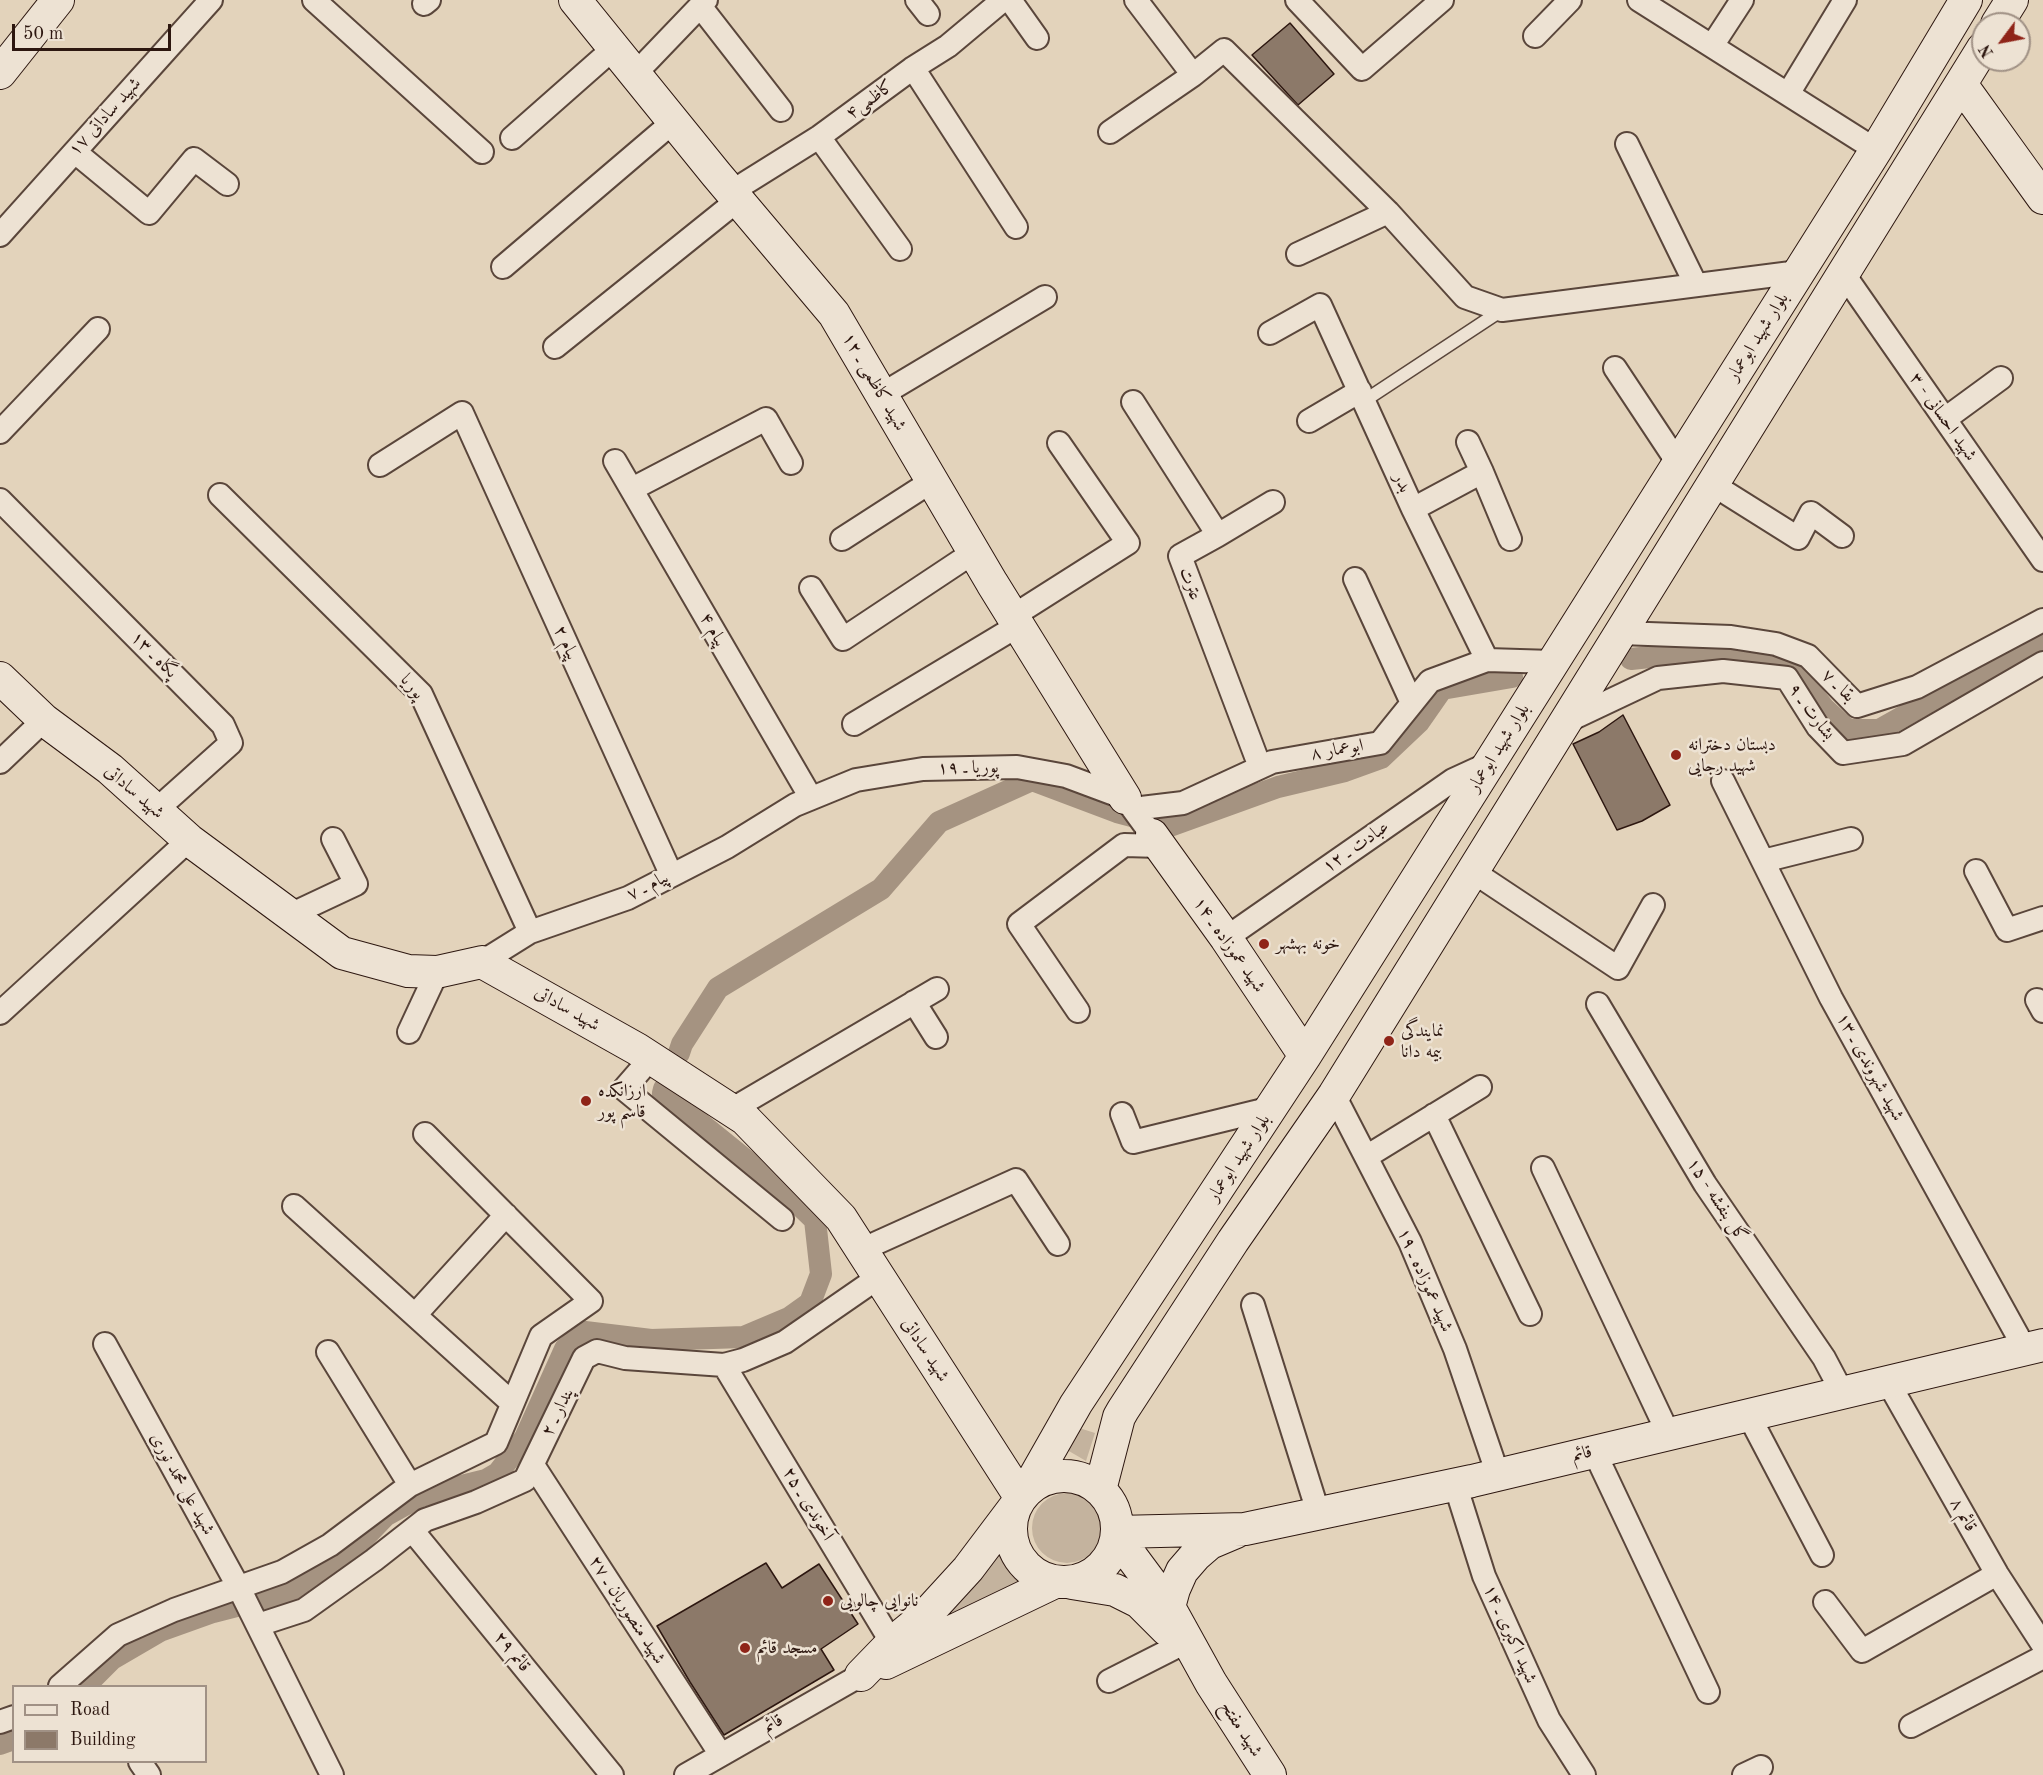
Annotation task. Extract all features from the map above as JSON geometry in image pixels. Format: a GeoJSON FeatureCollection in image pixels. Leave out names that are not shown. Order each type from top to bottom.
{"type":"FeatureCollection","features":[{"type":"Feature","properties":{"kind":"street"},"geometry":{"type":"LineString","coordinates":[[0,73],[58,0]]}},
{"type":"Feature","properties":{"kind":"street","name":"شهید ساداتی ۱۷"},"geometry":{"type":"LineString","coordinates":[[0,235],[211,0]]}},
{"type":"Feature","properties":{"kind":"street"},"geometry":{"type":"LineString","coordinates":[[314,0],[482,152]]}},
{"type":"Feature","properties":{"kind":"street","name":"شهید کاظمی ـ ۱۲"},"geometry":{"type":"LineString","coordinates":[[575,0],[673,122],[834,314],[974,552],[1129,803]]}},
{"type":"Feature","properties":{"kind":"street","name":"کاظمی۴"},"geometry":{"type":"LineString","coordinates":[[555,347],[735,196],[948,45],[1003,0]]}},
{"type":"Feature","properties":{"kind":"street"},"geometry":{"type":"LineString","coordinates":[[1010,0],[1037,38]]}},
{"type":"Feature","properties":{"kind":"street"},"geometry":{"type":"LineString","coordinates":[[1136,0],[1192,75]]}},
{"type":"Feature","properties":{"kind":"street"},"geometry":{"type":"LineString","coordinates":[[1297,0],[1362,69],[1442,0]]}},
{"type":"Feature","properties":{"kind":"street"},"geometry":{"type":"LineString","coordinates":[[1535,36],[1570,0]]}},
{"type":"Feature","properties":{"kind":"street"},"geometry":{"type":"LineString","coordinates":[[1640,0],[1876,150]]}},
{"type":"Feature","properties":{"kind":"street"},"geometry":{"type":"LineString","coordinates":[[1712,46],[1742,0]]}},
{"type":"Feature","properties":{"kind":"street"},"geometry":{"type":"LineString","coordinates":[[1788,94],[1845,0]]}},
{"type":"Feature","properties":{"kind":"street","name":"بلوار شهید ابوعمار"},"geometry":{"type":"LineString","coordinates":[[1021,1498],[1076,1404],[1272,1108],[1490,763],[1876,150],[1966,0]]}},
{"type":"Feature","properties":{"kind":"street"},"geometry":{"type":"LineString","coordinates":[[634,74],[703,3],[782,110]]}},
{"type":"Feature","properties":{"kind":"street"},"geometry":{"type":"LineString","coordinates":[[512,138],[614,48]]}},
{"type":"Feature","properties":{"kind":"street"},"geometry":{"type":"LineString","coordinates":[[1110,132],[1224,50],[1388,212],[1465,297],[1502,310],[1799,272]]}},
{"type":"Feature","properties":{"kind":"street"},"geometry":{"type":"LineString","coordinates":[[1100,1490],[1119,1417],[1233,1241],[1334,1095],[1971,68]]}},
{"type":"Feature","properties":{"kind":"street"},"geometry":{"type":"LineString","coordinates":[[913,69],[1016,227]]}},
{"type":"Feature","properties":{"kind":"street"},"geometry":{"type":"LineString","coordinates":[[1961,84],[2041,191]]}},
{"type":"Feature","properties":{"kind":"street"},"geometry":{"type":"LineString","coordinates":[[503,267],[673,122]]}},
{"type":"Feature","properties":{"kind":"street"},"geometry":{"type":"LineString","coordinates":[[819,137],[900,249]]}},
{"type":"Feature","properties":{"kind":"street"},"geometry":{"type":"LineString","coordinates":[[1628,144],[1696,285]]}},
{"type":"Feature","properties":{"kind":"street"},"geometry":{"type":"LineString","coordinates":[[75,152],[149,213],[194,159],[226,184]]}},
{"type":"Feature","properties":{"kind":"street"},"geometry":{"type":"LineString","coordinates":[[1298,254],[1388,212]]}},
{"type":"Feature","properties":{"kind":"street","name":"شهید احسانی - ۳"},"geometry":{"type":"LineString","coordinates":[[1843,273],[2043,560]]}},
{"type":"Feature","properties":{"kind":"street"},"geometry":{"type":"LineString","coordinates":[[881,395],[1045,297]]}},
{"type":"Feature","properties":{"kind":"street","name":"بدر"},"geometry":{"type":"LineString","coordinates":[[1270,333],[1320,304],[1413,509],[1487,660]]}},
{"type":"Feature","properties":{"kind":"street"},"geometry":{"type":"LineString","coordinates":[[0,432],[98,329]]}},
{"type":"Feature","properties":{"kind":"street"},"geometry":{"type":"LineString","coordinates":[[1615,368],[1678,464]]}},
{"type":"Feature","properties":{"kind":"street"},"geometry":{"type":"LineString","coordinates":[[1945,419],[2001,378]]}},
{"type":"Feature","properties":{"kind":"street"},"geometry":{"type":"LineString","coordinates":[[1309,421],[1362,396]]}},
{"type":"Feature","properties":{"kind":"street"},"geometry":{"type":"LineString","coordinates":[[1133,402],[1218,535],[1273,502]]}},
{"type":"Feature","properties":{"kind":"street","name":"پیام ۲"},"geometry":{"type":"LineString","coordinates":[[380,465],[462,413],[671,874]]}},
{"type":"Feature","properties":{"kind":"street"},"geometry":{"type":"LineString","coordinates":[[632,489],[766,419],[791,463]]}},
{"type":"Feature","properties":{"kind":"street"},"geometry":{"type":"LineString","coordinates":[[1468,442],[1510,539]]}},
{"type":"Feature","properties":{"kind":"street"},"geometry":{"type":"LineString","coordinates":[[854,724],[1016,620],[1128,543],[1059,443]]}},
{"type":"Feature","properties":{"kind":"street","name":"پیام ۴"},"geometry":{"type":"LineString","coordinates":[[615,461],[811,798]]}},
{"type":"Feature","properties":{"kind":"street"},"geometry":{"type":"LineString","coordinates":[[1413,509],[1482,472]]}},
{"type":"Feature","properties":{"kind":"street"},"geometry":{"type":"LineString","coordinates":[[842,539],[932,481]]}},
{"type":"Feature","properties":{"kind":"street"},"geometry":{"type":"LineString","coordinates":[[1712,484],[1798,538],[1810,513],[1842,536]]}},
{"type":"Feature","properties":{"kind":"street","name":"پوریا"},"geometry":{"type":"LineString","coordinates":[[220,495],[422,694],[530,932]]}},
{"type":"Feature","properties":{"kind":"street","name":"پگاه ـ ۱۳"},"geometry":{"type":"LineString","coordinates":[[0,500],[223,724],[231,743],[155,810]]}},
{"type":"Feature","properties":{"kind":"street","name":"عترت"},"geometry":{"type":"LineString","coordinates":[[1218,535],[1180,556],[1260,767]]}},
{"type":"Feature","properties":{"kind":"street"},"geometry":{"type":"LineString","coordinates":[[811,588],[843,639],[974,552]]}},
{"type":"Feature","properties":{"kind":"street"},"geometry":{"type":"LineString","coordinates":[[1355,579],[1412,703]]}},
{"type":"Feature","properties":{"kind":"street","name":"بقا ـ ۷"},"geometry":{"type":"LineString","coordinates":[[1621,633],[1731,638],[1776,644],[1808,656],[1857,706],[1917,687],[2043,620]]}},
{"type":"Feature","properties":{"kind":"street","name":"ابوعمار ۸"},"geometry":{"type":"LineString","coordinates":[[1129,803],[1183,803],[1272,762],[1380,743],[1430,681],[1487,660],[1553,662]]}},
{"type":"Feature","properties":{"kind":"street","name":"بشارت ـ ۹"},"geometry":{"type":"LineString","coordinates":[[1565,722],[1658,678],[1724,671],[1787,678],[1818,727],[1843,753],[1903,744],[2043,663]]}},
{"type":"Feature","properties":{"kind":"street","name":"شهید ساداتی"},"geometry":{"type":"LineString","coordinates":[[0,678],[44,720],[110,769],[189,840],[342,953],[408,971],[437,972],[482,962],[521,982],[651,1058],[745,1119],[841,1218],[1021,1498]]}},
{"type":"Feature","properties":{"kind":"street"},"geometry":{"type":"LineString","coordinates":[[0,762],[44,720]]}},
{"type":"Feature","properties":{"kind":"street","name":"عبادت ـ ۱۲"},"geometry":{"type":"LineString","coordinates":[[1226,938],[1453,780],[1490,763]]}},
{"type":"Feature","properties":{"kind":"street","name":"پوریا ـ ۱۹"},"geometry":{"type":"LineString","coordinates":[[811,798],[856,780],[923,769],[1017,767],[1066,776],[1129,803]]}},
{"type":"Feature","properties":{"kind":"street","name":"شهید شهروندی ـ ۱۳"},"geometry":{"type":"LineString","coordinates":[[1723,781],[1831,998],[2034,1347]]}},
{"type":"Feature","properties":{"kind":"street","name":"پیام ـ ۷"},"geometry":{"type":"LineString","coordinates":[[482,962],[530,932],[628,898],[727,847],[795,805],[811,798]]}},
{"type":"Feature","properties":{"kind":"street"},"geometry":{"type":"LineString","coordinates":[[1078,1011],[1019,924],[1124,845],[1156,841],[1129,803]]}},
{"type":"Feature","properties":{"kind":"street"},"geometry":{"type":"LineString","coordinates":[[290,915],[356,884],[333,839]]}},
{"type":"Feature","properties":{"kind":"street"},"geometry":{"type":"LineString","coordinates":[[1763,861],[1851,839]]}},
{"type":"Feature","properties":{"kind":"street"},"geometry":{"type":"LineString","coordinates":[[0,1013],[189,840]]}},
{"type":"Feature","properties":{"kind":"street","name":"شهید عموزاده ـ ۱۴"},"geometry":{"type":"LineString","coordinates":[[1156,841],[1226,938],[1305,1056]]}},
{"type":"Feature","properties":{"kind":"street"},"geometry":{"type":"LineString","coordinates":[[1472,871],[1618,968],[1653,905]]}},
{"type":"Feature","properties":{"kind":"street"},"geometry":{"type":"LineString","coordinates":[[1976,871],[2007,930],[2043,918]]}},
{"type":"Feature","properties":{"kind":"street"},"geometry":{"type":"LineString","coordinates":[[409,1032],[437,972]]}},
{"type":"Feature","properties":{"kind":"street"},"geometry":{"type":"LineString","coordinates":[[731,1110],[937,989]]}},
{"type":"Feature","properties":{"kind":"street"},"geometry":{"type":"LineString","coordinates":[[914,1002],[936,1037]]}},
{"type":"Feature","properties":{"kind":"street","name":"گل بنفشه - ۱۵"},"geometry":{"type":"LineString","coordinates":[[1598,1004],[1705,1184],[1824,1358],[1842,1392]]}},
{"type":"Feature","properties":{"kind":"street"},"geometry":{"type":"LineString","coordinates":[[651,1058],[624,1089],[782,1219]]}},
{"type":"Feature","properties":{"kind":"street"},"geometry":{"type":"LineString","coordinates":[[1366,1156],[1480,1087]]}},
{"type":"Feature","properties":{"kind":"street","name":"شهید عموزاده ـ ۱۹"},"geometry":{"type":"LineString","coordinates":[[1334,1095],[1410,1242],[1455,1349],[1498,1474]]}},
{"type":"Feature","properties":{"kind":"street"},"geometry":{"type":"LineString","coordinates":[[1122,1114],[1133,1142],[1272,1108]]}},
{"type":"Feature","properties":{"kind":"street"},"geometry":{"type":"LineString","coordinates":[[1434,1115],[1530,1314]]}},
{"type":"Feature","properties":{"kind":"street"},"geometry":{"type":"LineString","coordinates":[[61,1685],[118,1635],[174,1610],[282,1572],[330,1545],[410,1485],[496,1443],[541,1336],[591,1301],[425,1134]]}},
{"type":"Feature","properties":{"kind":"street"},"geometry":{"type":"LineString","coordinates":[[1543,1168],[1668,1433]]}},
{"type":"Feature","properties":{"kind":"street"},"geometry":{"type":"LineString","coordinates":[[861,1250],[1016,1180],[1058,1244]]}},
{"type":"Feature","properties":{"kind":"street"},"geometry":{"type":"LineString","coordinates":[[294,1206],[512,1403]]}},
{"type":"Feature","properties":{"kind":"street"},"geometry":{"type":"LineString","coordinates":[[415,1315],[506,1215]]}},
{"type":"Feature","properties":{"kind":"street","name":"پندار ـ ۲"},"geometry":{"type":"LineString","coordinates":[[258,1625],[303,1610],[374,1560],[425,1520],[476,1502],[525,1480],[584,1358],[597,1351],[625,1358],[724,1365],[743,1360],[785,1342],[879,1277]]}},
{"type":"Feature","properties":{"kind":"street"},"geometry":{"type":"LineString","coordinates":[[1253,1305],[1318,1512]]}},
{"type":"Feature","properties":{"kind":"street","name":"شهید علی محمد نوری"},"geometry":{"type":"LineString","coordinates":[[105,1344],[239,1588],[332,1775]]}},
{"type":"Feature","properties":{"kind":"street","name":"قائم"},"geometry":{"type":"LineString","coordinates":[[1117,1534],[1245,1529],[1455,1484],[2034,1347]]}},
{"type":"Feature","properties":{"kind":"street"},"geometry":{"type":"LineString","coordinates":[[328,1352],[410,1485]]}},
{"type":"Feature","properties":{"kind":"street","name":"آخوندی ـ ۲۵"},"geometry":{"type":"LineString","coordinates":[[724,1365],[892,1643]]}},
{"type":"Feature","properties":{"kind":"street","name":"قائم ۸"},"geometry":{"type":"LineString","coordinates":[[1888,1382],[1997,1574],[2043,1645]]}},
{"type":"Feature","properties":{"kind":"street"},"geometry":{"type":"LineString","coordinates":[[1076,1404],[1082,1416],[1094,1423],[1107,1423],[1119,1417]]}},
{"type":"Feature","properties":{"kind":"street"},"geometry":{"type":"LineString","coordinates":[[1748,1414],[1822,1555]]}},
{"type":"Feature","properties":{"kind":"street"},"geometry":{"type":"LineString","coordinates":[[1594,1451],[1708,1692]]}},
{"type":"Feature","properties":{"kind":"street","name":"شهید منصوریان ـ ۲۷"},"geometry":{"type":"LineString","coordinates":[[532,1465],[721,1755]]}},
{"type":"Feature","properties":{"kind":"street"},"geometry":{"type":"LineString","coordinates":[[1071,1476],[1087,1481],[1100,1490],[1111,1503],[1117,1520],[1117,1534],[1112,1553],[1102,1567],[1089,1577],[1064,1582],[861,1675],[892,1643],[924,1616],[968,1569],[1021,1498],[1039,1482],[1055,1477],[1071,1476]]}},
{"type":"Feature","properties":{"kind":"street","name":"شهید اکبری ـ ۱۴"},"geometry":{"type":"LineString","coordinates":[[1455,1484],[1489,1586],[1549,1720],[1584,1775]]}},
{"type":"Feature","properties":{"kind":"street"},"geometry":{"type":"LineString","coordinates":[[1021,1498],[1011,1521],[1011,1537],[1016,1553],[1026,1567],[1039,1577],[1116,1590],[1139,1602],[1157,1618],[1211,1683]]}},
{"type":"Feature","properties":{"kind":"street"},"geometry":{"type":"LineString","coordinates":[[1169,1607],[1173,1589],[1182,1571],[1195,1556],[1209,1544],[1227,1534],[1245,1529]]}},
{"type":"Feature","properties":{"kind":"street","name":"قائم ۲۹"},"geometry":{"type":"LineString","coordinates":[[412,1530],[612,1775]]}},
{"type":"Feature","properties":{"kind":"street"},"geometry":{"type":"LineString","coordinates":[[1117,1534],[1169,1607],[1211,1683]]}},
{"type":"Feature","properties":{"kind":"street"},"geometry":{"type":"LineString","coordinates":[[1825,1602],[1862,1651],[1997,1574]]}},
{"type":"Feature","properties":{"kind":"street"},"geometry":{"type":"LineString","coordinates":[[1109,1682],[1180,1645]]}},
{"type":"Feature","properties":{"kind":"street"},"geometry":{"type":"LineString","coordinates":[[1911,1726],[2043,1657]]}},
{"type":"Feature","properties":{"kind":"street","name":"قائم"},"geometry":{"type":"LineString","coordinates":[[686,1775],[861,1675]]}},
{"type":"Feature","properties":{"kind":"street","name":"شهید مفتح"},"geometry":{"type":"LineString","coordinates":[[1211,1683],[1261,1772]]}},
{"type":"Feature","properties":{"kind":"lane"},"geometry":{"type":"LineString","coordinates":[[1362,396],[1502,310]]}},
{"type":"Feature","properties":{"kind":"shaded area"},"geometry":{"type":"Polygon","coordinates":[[[1073,1426],[1095,1433],[1086,1461],[1062,1447],[1073,1426]]]}},
{"type":"Feature","properties":{"kind":"shaded area"},"geometry":{"type":"Polygon","coordinates":[[[1067,1493],[1086,1499],[1096,1509],[1102,1528],[1096,1547],[1086,1557],[1067,1563],[1048,1557],[1038,1547],[1032,1528],[1038,1509],[1048,1499],[1067,1493]]]}},
{"type":"Feature","properties":{"kind":"shaded area"},"geometry":{"type":"Polygon","coordinates":[[[999,1553],[1011,1574],[1020,1583],[906,1645],[999,1553]]]}},
{"type":"Feature","properties":{"kind":"building"},"geometry":{"type":"Polygon","coordinates":[[[1290,23],[1334,74],[1298,105],[1252,55],[1290,23]]]}},
{"type":"Feature","properties":{"kind":"building"},"geometry":{"type":"Polygon","coordinates":[[[1623,715],[1670,805],[1642,821],[1617,830],[1573,744],[1599,732],[1623,715]]]}},
{"type":"Feature","properties":{"kind":"building","name":"مسجد قائم"},"geometry":{"type":"Polygon","coordinates":[[[766,1563],[782,1588],[819,1564],[858,1624],[821,1649],[834,1670],[724,1735],[657,1626],[766,1563]]]}},
{"type":"Feature","properties":{"kind":"waterway"},"geometry":{"type":"LineString","coordinates":[[1631,659],[1669,655],[1776,655],[1796,665],[1809,689],[1824,708],[1848,730],[1879,730],[2043,638]]}},
{"type":"Feature","properties":{"kind":"waterway"},"geometry":{"type":"LineString","coordinates":[[679,1053],[682,1044],[718,988],[881,889],[939,822],[1032,780],[1117,812],[1170,826],[1278,787],[1345,771],[1381,758],[1419,722],[1442,689],[1512,677]]}},
{"type":"Feature","properties":{"kind":"waterway"},"geometry":{"type":"LineString","coordinates":[[86,1685],[112,1659],[160,1631],[213,1612],[287,1593],[359,1543],[385,1516],[421,1496],[486,1480],[498,1473],[525,1438],[565,1349],[585,1332],[651,1340],[744,1337],[789,1318],[810,1303],[821,1274],[815,1220],[789,1195],[663,1093],[664,1089]]}},
{"type":"Feature","properties":{"kind":"waterway"},"geometry":{"type":"LineString","coordinates":[[0,1744],[12,1740]]}},
{"type":"Feature","properties":{"kind":"place","name":"دبستان دخترانه شهید رجایی"},"geometry":{"type":"Point","coordinates":[1676,755]}},
{"type":"Feature","properties":{"kind":"place","name":"خونه بهشهر"},"geometry":{"type":"Point","coordinates":[1264,944]}},
{"type":"Feature","properties":{"kind":"place","name":"نمایندگی بیمه دانا"},"geometry":{"type":"Point","coordinates":[1389,1041]}},
{"type":"Feature","properties":{"kind":"place","name":"ارزانکده قاسم پور"},"geometry":{"type":"Point","coordinates":[586,1101]}},
{"type":"Feature","properties":{"kind":"place","name":"نانوایی چالویی"},"geometry":{"type":"Point","coordinates":[828,1601]}},
{"type":"Feature","properties":{"kind":"place","name":"مسجد قائم"},"geometry":{"type":"Point","coordinates":[745,1648]}}]}
